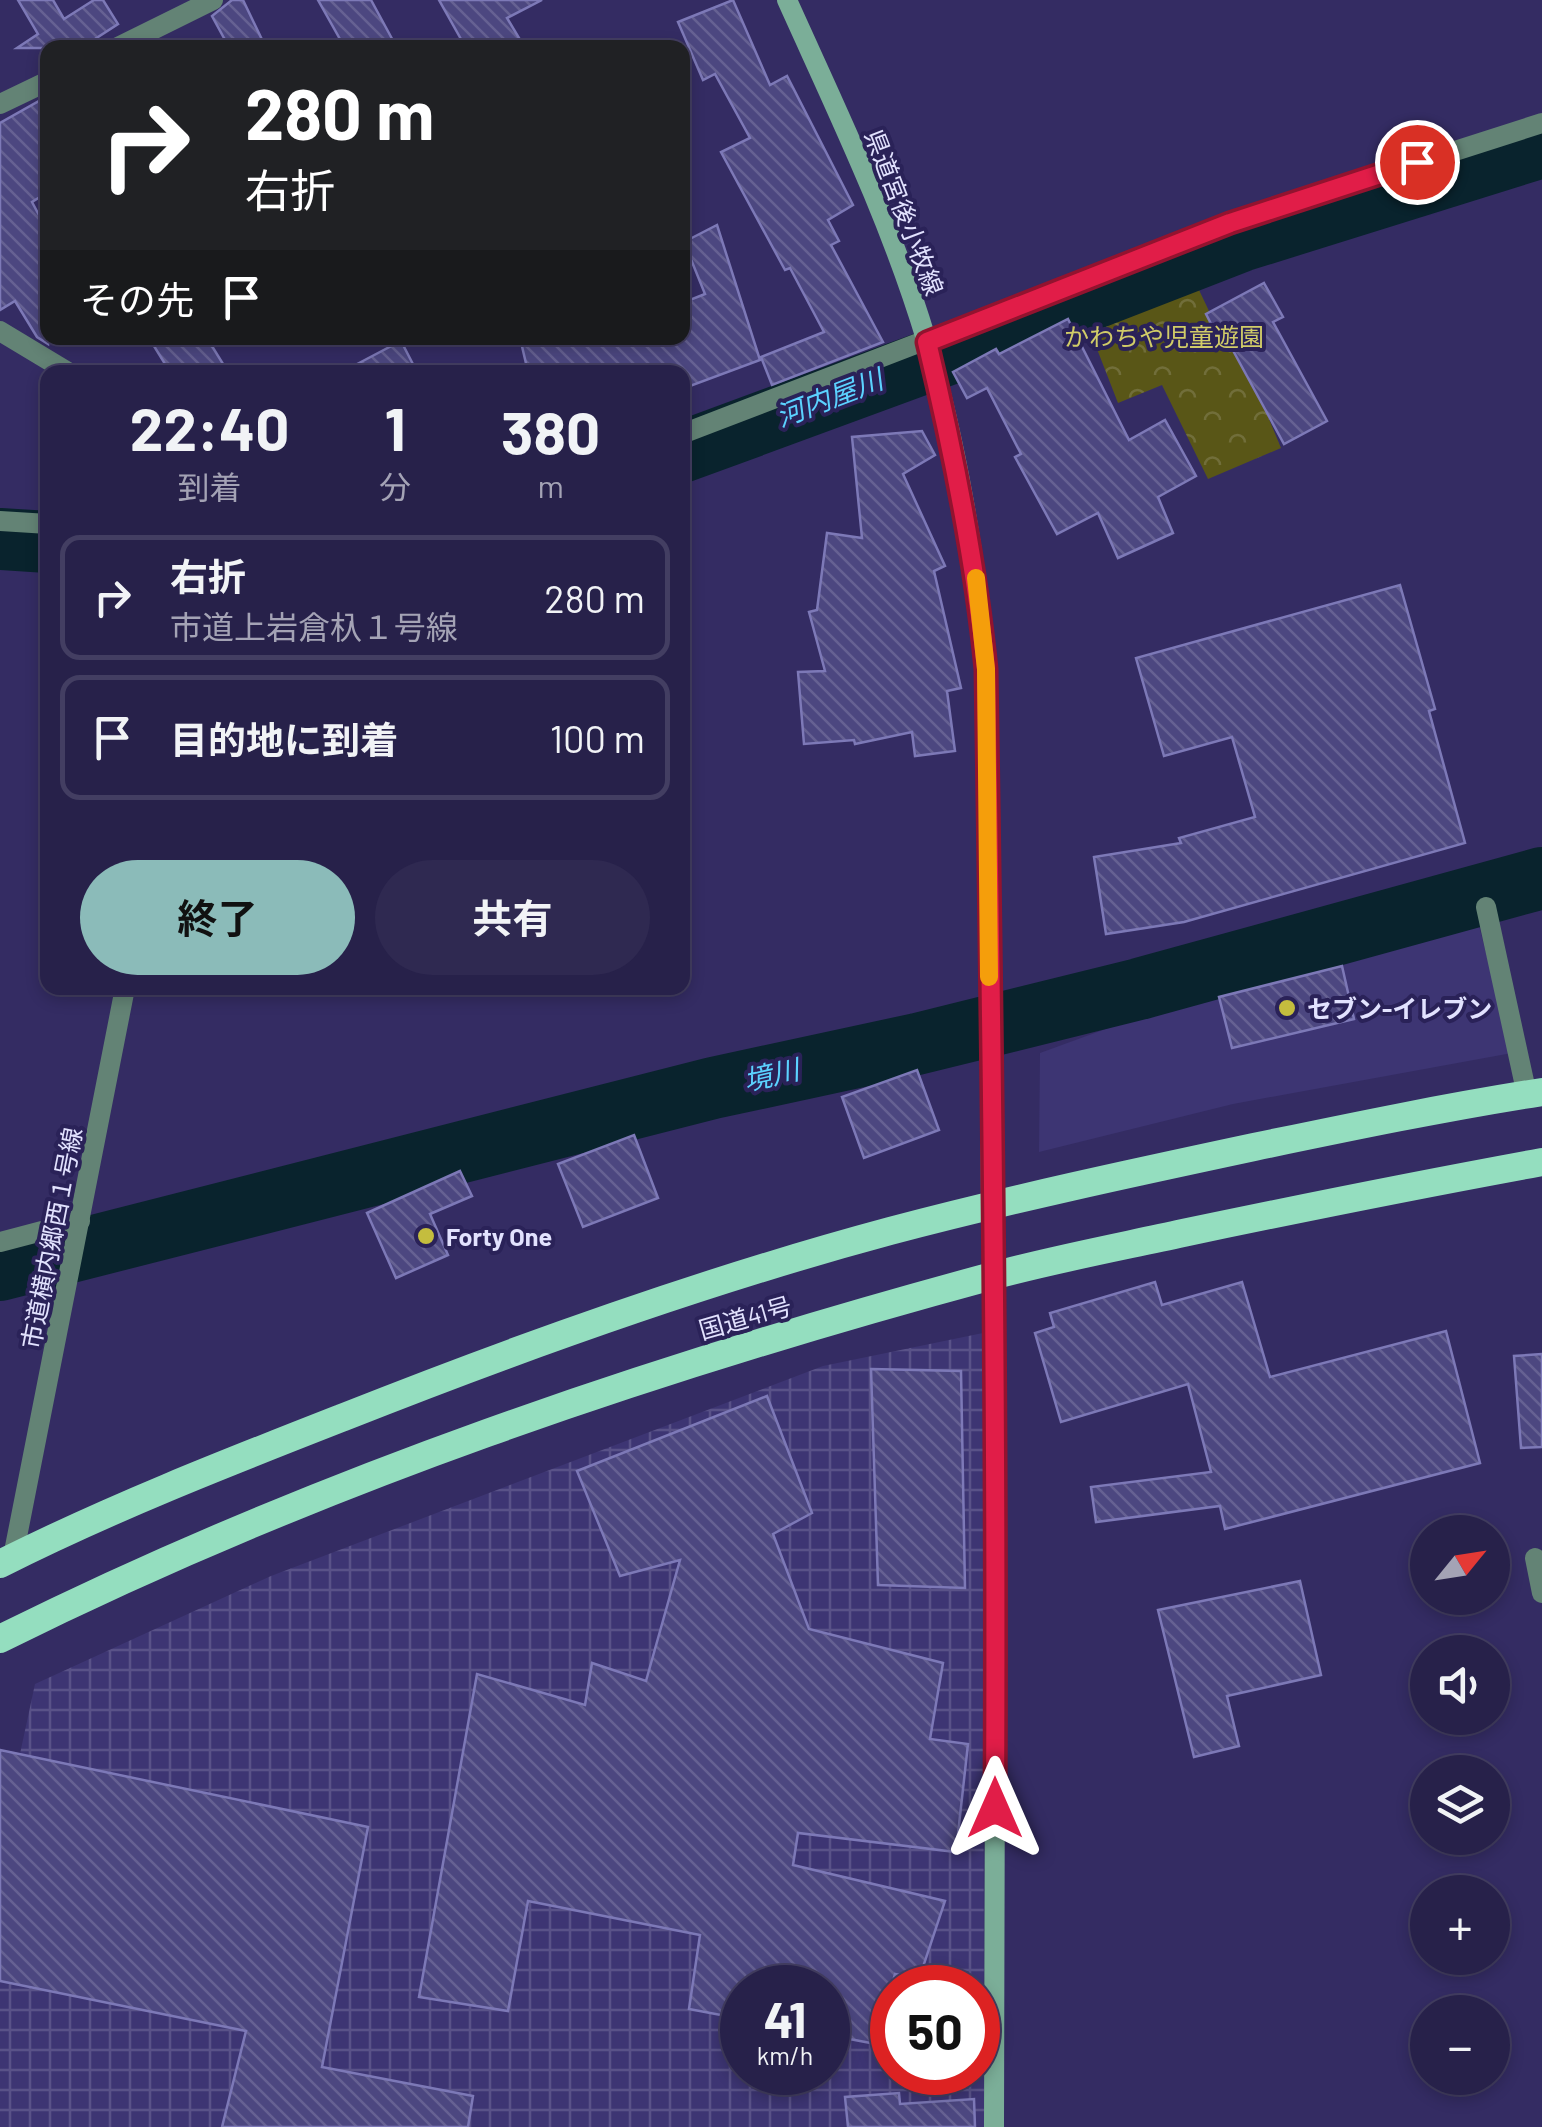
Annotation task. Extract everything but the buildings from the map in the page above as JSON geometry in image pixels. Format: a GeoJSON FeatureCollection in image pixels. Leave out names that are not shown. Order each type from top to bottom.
{"type":"FeatureCollection","features":[{"type":"Feature","properties":{"kind":"highway","name":"国道41号"},"geometry":{"type":"LineString","coordinates":[[7,1560],[304,1432],[506,1354],[762,1269],[991,1206],[1343,1128],[1535,1093]]}},
{"type":"Feature","properties":{"kind":"highway","name":"国道41号"},"geometry":{"type":"LineString","coordinates":[[0,1639],[247,1526],[504,1428],[684,1366],[994,1276],[1371,1193],[1542,1162]]}},
{"type":"Feature","properties":{"kind":"main road","name":"県道宮後小牧線"},"geometry":{"type":"LineString","coordinates":[[787,0],[874,195],[927,342],[979,595],[986,669],[994,1276],[994,2127]]}},
{"type":"Feature","properties":{"kind":"street"},"geometry":{"type":"LineString","coordinates":[[132,40],[213,0]]}},
{"type":"Feature","properties":{"kind":"street"},"geometry":{"type":"LineString","coordinates":[[0,104],[40,85]]}},
{"type":"Feature","properties":{"kind":"street"},"geometry":{"type":"LineString","coordinates":[[690,431],[1230,223],[1542,123]]}},
{"type":"Feature","properties":{"kind":"street"},"geometry":{"type":"LineString","coordinates":[[0,332],[56,365]]}},
{"type":"Feature","properties":{"kind":"street"},"geometry":{"type":"LineString","coordinates":[[0,521],[40,524]]}},
{"type":"Feature","properties":{"kind":"street"},"geometry":{"type":"LineString","coordinates":[[1486,907],[1535,1093]]}},
{"type":"Feature","properties":{"kind":"street","name":"市道横内郷西１号線"},"geometry":{"type":"LineString","coordinates":[[7,1560],[124,995]]}},
{"type":"Feature","properties":{"kind":"street"},"geometry":{"type":"LineString","coordinates":[[0,1242],[80,1221]]}},
{"type":"Feature","properties":{"kind":"street"},"geometry":{"type":"LineString","coordinates":[[1535,1558],[1542,1593]]}},
{"type":"Feature","properties":{"kind":"shaded area"},"geometry":{"type":"Polygon","coordinates":[[[1479,926],[1512,1053],[1233,1104],[1039,1152],[1040,1053],[1229,984],[1479,926]]]}},
{"type":"Feature","properties":{"kind":"shaded area"},"geometry":{"type":"Polygon","coordinates":[[[983,1333],[984,1965],[870,1965],[870,2095],[984,2095],[984,2127],[0,2127],[0,1847],[35,1684],[271,1576],[823,1366],[983,1333]]]}},
{"type":"Feature","properties":{"kind":"green space","name":"かわちや児童遊園"},"geometry":{"type":"Polygon","coordinates":[[[1191,273],[1226,347],[1239,347],[1281,448],[1208,479],[1162,385],[1118,403],[1083,313],[1191,273]]]}},
{"type":"Feature","properties":{"kind":"waterway","name":"河内屋川"},"geometry":{"type":"LineString","coordinates":[[690,449],[1241,241],[1542,147]]}},
{"type":"Feature","properties":{"kind":"waterway","name":"河内屋川"},"geometry":{"type":"LineString","coordinates":[[0,539],[40,542]]}},
{"type":"Feature","properties":{"kind":"waterway","name":"境川"},"geometry":{"type":"LineString","coordinates":[[0,1270],[713,1088],[917,1044],[1139,989],[1542,878]]}},
{"type":"Feature","properties":{"kind":"slow traffic"},"geometry":{"type":"LineString","coordinates":[[976,578],[986,669],[989,977]]}},
{"type":"Feature","properties":{"kind":"place","name":"セブン-イレブン"},"geometry":{"type":"Point","coordinates":[1287,1008]}},
{"type":"Feature","properties":{"kind":"place","name":"Forty One"},"geometry":{"type":"Point","coordinates":[426,1236]}},
{"type":"Feature","properties":{"kind":"route"},"geometry":{"type":"LineString","coordinates":[[995,1808],[996,1331],[991,1206],[986,669],[967,523],[927,342],[1230,223],[1417,162]]}}]}
